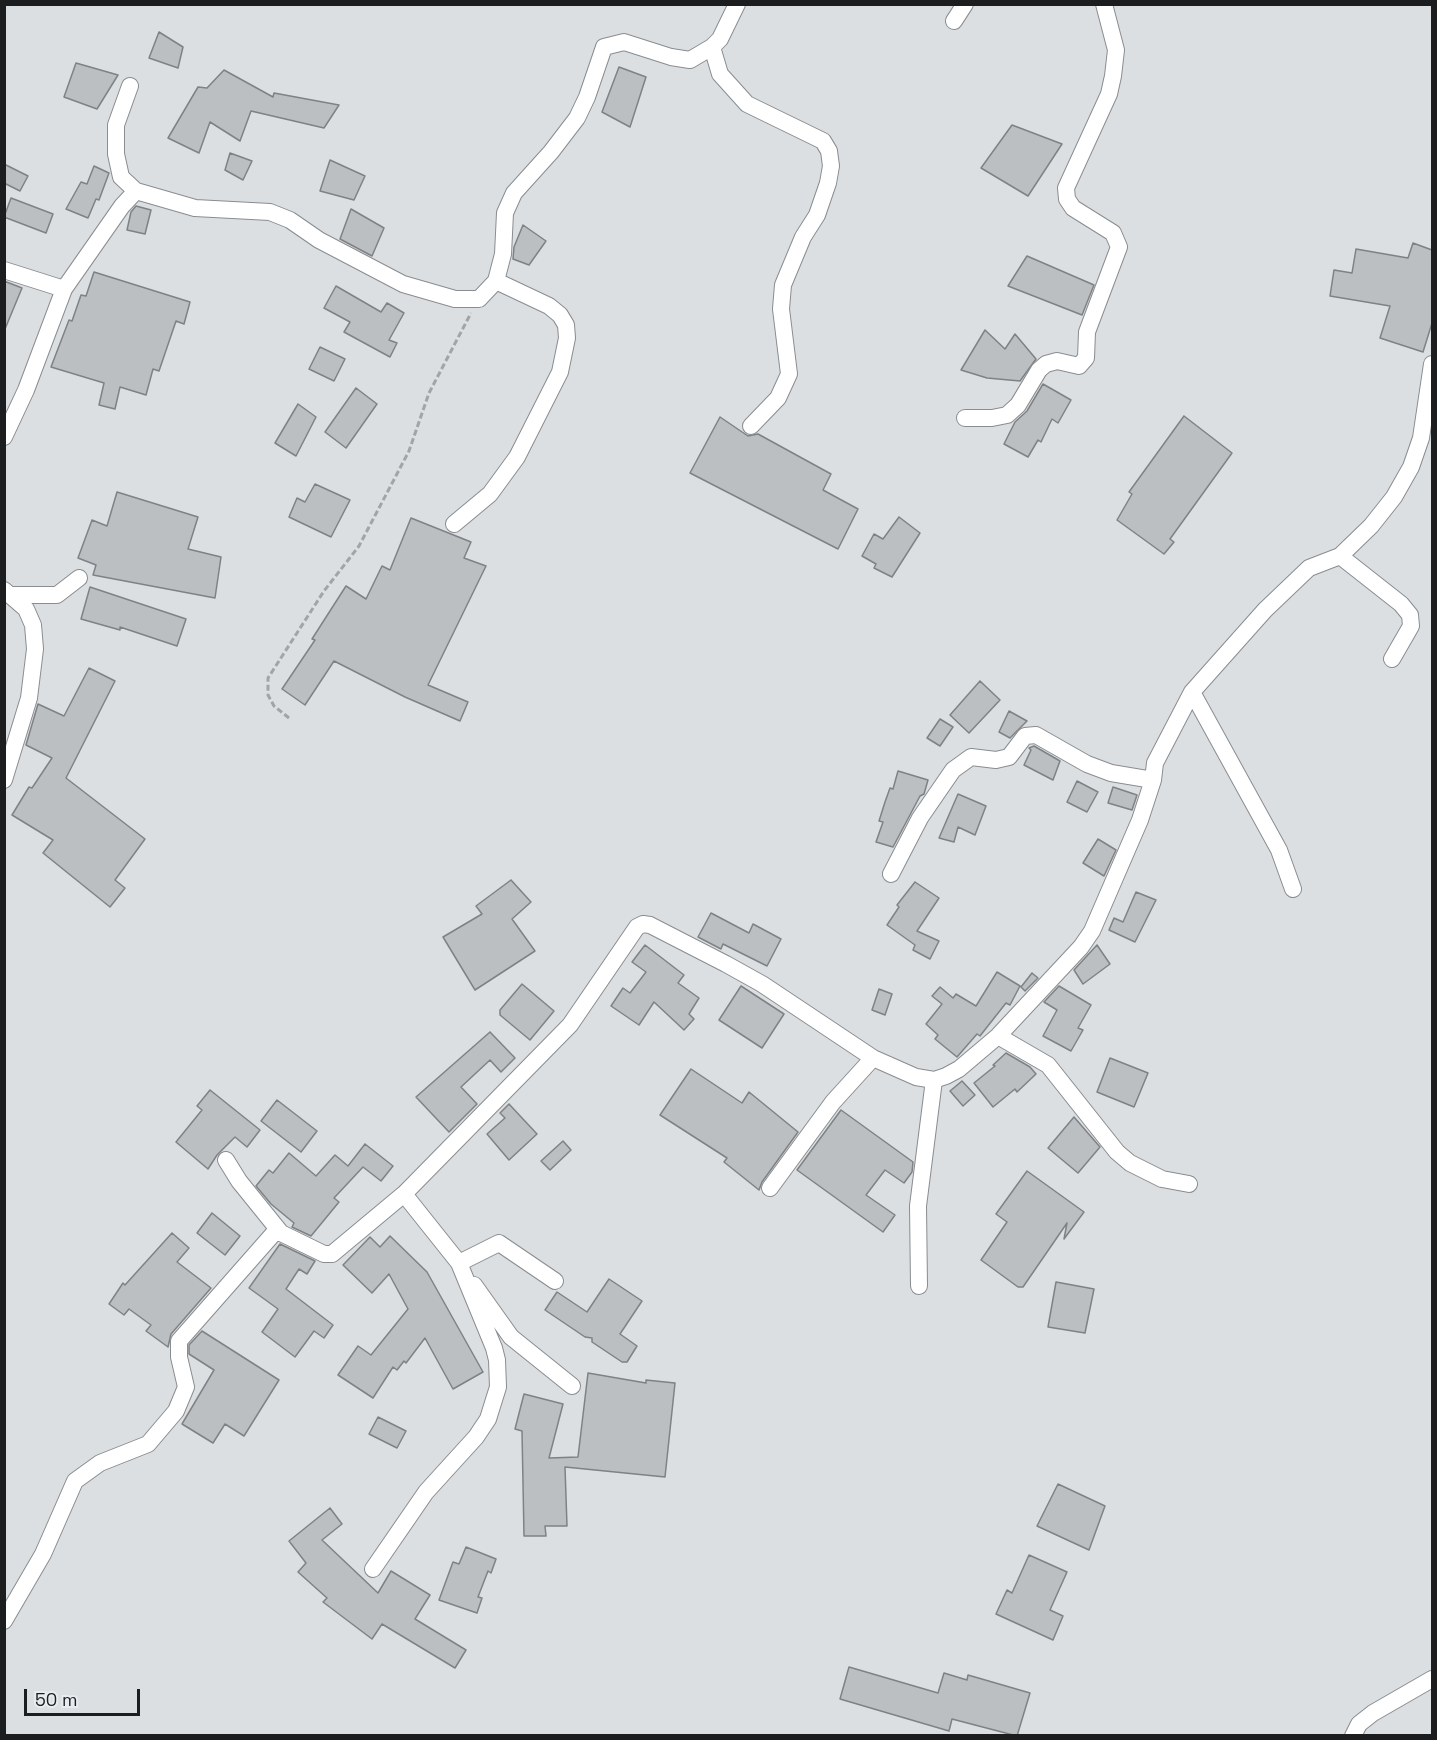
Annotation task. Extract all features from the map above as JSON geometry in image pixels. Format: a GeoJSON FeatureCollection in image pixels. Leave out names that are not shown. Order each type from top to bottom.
{"type":"FeatureCollection","features":[{"type":"Feature","properties":{"kind":"street"},"geometry":{"type":"LineString","coordinates":[[130,86],[116,125],[116,154],[121,177],[136,191],[195,208],[270,212],[290,220],[319,240],[403,284],[454,299],[479,299],[496,281],[503,254],[505,213],[514,193],[552,152],[577,118],[587,97],[604,47],[624,42],[671,57],[690,60],[712,48],[728,28],[737,4]]}},
{"type":"Feature","properties":{"kind":"street"},"geometry":{"type":"LineString","coordinates":[[954,21],[965,4]]}},
{"type":"Feature","properties":{"kind":"street"},"geometry":{"type":"LineString","coordinates":[[966,418],[992,418],[1007,415],[1018,405],[1039,370],[1046,364],[1058,361],[1079,366],[1086,358],[1088,332],[1119,247],[1113,233],[1072,208],[1067,199],[1066,189],[1108,94],[1113,76],[1116,50],[1104,4]]}},
{"type":"Feature","properties":{"kind":"street"},"geometry":{"type":"LineString","coordinates":[[712,48],[720,74],[737,95],[747,104],[823,141],[829,151],[830,159],[828,183],[817,215],[803,237],[783,285],[781,309],[789,374],[778,398],[751,426]]}},
{"type":"Feature","properties":{"kind":"street"},"geometry":{"type":"LineString","coordinates":[[4,437],[26,390],[64,289],[122,206],[136,191]]}},
{"type":"Feature","properties":{"kind":"street"},"geometry":{"type":"LineString","coordinates":[[4,270],[64,289]]}},
{"type":"Feature","properties":{"kind":"street"},"geometry":{"type":"LineString","coordinates":[[454,524],[490,494],[517,457],[560,372],[567,338],[566,325],[560,315],[549,306],[496,281]]}},
{"type":"Feature","properties":{"kind":"street"},"geometry":{"type":"LineString","coordinates":[[226,1160],[281,1233],[317,1251],[332,1254],[404,1194],[558,1037],[637,927],[644,924],[762,984],[873,1058],[902,1071],[934,1080],[959,1069],[998,1036],[1081,947],[1092,931],[1140,820],[1153,780],[1155,763],[1192,692],[1265,610],[1309,568],[1340,556],[1371,526],[1394,497],[1411,467],[1421,438],[1432,364]]}},
{"type":"Feature","properties":{"kind":"street"},"geometry":{"type":"LineString","coordinates":[[1340,556],[1401,604],[1410,615],[1411,626],[1392,659]]}},
{"type":"Feature","properties":{"kind":"street"},"geometry":{"type":"LineString","coordinates":[[8,593],[57,595],[79,578]]}},
{"type":"Feature","properties":{"kind":"street"},"geometry":{"type":"LineString","coordinates":[[4,780],[29,698],[35,650],[33,625],[26,609],[8,593]]}},
{"type":"Feature","properties":{"kind":"street"},"geometry":{"type":"LineString","coordinates":[[1192,692],[1279,850],[1293,889]]}},
{"type":"Feature","properties":{"kind":"street"},"geometry":{"type":"LineString","coordinates":[[891,874],[920,818],[953,770],[971,757],[996,760],[1009,757],[1024,736],[1036,735],[1087,764],[1111,773],[1153,780]]}},
{"type":"Feature","properties":{"kind":"street"},"geometry":{"type":"LineString","coordinates":[[998,1036],[1048,1065],[1117,1152],[1130,1163],[1162,1179],[1189,1184]]}},
{"type":"Feature","properties":{"kind":"street"},"geometry":{"type":"LineString","coordinates":[[770,1188],[833,1102],[873,1058]]}},
{"type":"Feature","properties":{"kind":"street"},"geometry":{"type":"LineString","coordinates":[[919,1286],[918,1206],[934,1080]]}},
{"type":"Feature","properties":{"kind":"street"},"geometry":{"type":"LineString","coordinates":[[404,1194],[462,1268],[511,1337],[572,1386]]}},
{"type":"Feature","properties":{"kind":"street"},"geometry":{"type":"LineString","coordinates":[[4,1621],[43,1554],[75,1481],[100,1463],[150,1442],[176,1411],[185,1391],[179,1341],[274,1233],[281,1233]]}},
{"type":"Feature","properties":{"kind":"street"},"geometry":{"type":"LineString","coordinates":[[462,1268],[499,1243],[555,1281]]}},
{"type":"Feature","properties":{"kind":"street"},"geometry":{"type":"LineString","coordinates":[[373,1569],[426,1492],[476,1437],[494,1403],[498,1387],[497,1360],[462,1268]]}},
{"type":"Feature","properties":{"kind":"street"},"geometry":{"type":"LineString","coordinates":[[1353,1736],[1359,1724],[1373,1713],[1432,1679]]}},
{"type":"Feature","properties":{"kind":"path"},"geometry":{"type":"LineString","coordinates":[[289,718],[274,706],[268,695],[268,678],[318,600],[359,546],[409,451],[429,393],[479,299]]}},
{"type":"Feature","properties":{"kind":"building"},"geometry":{"type":"Polygon","coordinates":[[[159,32],[183,47],[178,68],[149,58],[159,32]]]}},
{"type":"Feature","properties":{"kind":"building"},"geometry":{"type":"Polygon","coordinates":[[[76,63],[118,75],[97,109],[64,97],[76,63]]]}},
{"type":"Feature","properties":{"kind":"building"},"geometry":{"type":"Polygon","coordinates":[[[619,67],[646,77],[630,127],[602,112],[619,67]]]}},
{"type":"Feature","properties":{"kind":"building"},"geometry":{"type":"Polygon","coordinates":[[[224,70],[273,97],[274,93],[339,105],[324,128],[251,111],[240,141],[210,122],[199,153],[168,138],[198,87],[207,88],[224,70]]]}},
{"type":"Feature","properties":{"kind":"building"},"geometry":{"type":"Polygon","coordinates":[[[1012,125],[1062,144],[1028,196],[981,168],[1012,125]]]}},
{"type":"Feature","properties":{"kind":"building"},"geometry":{"type":"Polygon","coordinates":[[[230,153],[252,161],[243,180],[225,170],[230,153]]]}},
{"type":"Feature","properties":{"kind":"building"},"geometry":{"type":"Polygon","coordinates":[[[330,160],[365,176],[354,200],[320,191],[330,160]]]}},
{"type":"Feature","properties":{"kind":"building"},"geometry":{"type":"Polygon","coordinates":[[[4,164],[28,176],[20,191],[4,183],[4,164]]]}},
{"type":"Feature","properties":{"kind":"building"},"geometry":{"type":"Polygon","coordinates":[[[94,166],[109,173],[99,200],[96,199],[88,218],[66,209],[81,182],[87,184],[94,166]]]}},
{"type":"Feature","properties":{"kind":"building"},"geometry":{"type":"Polygon","coordinates":[[[11,198],[53,214],[46,233],[4,217],[11,198]]]}},
{"type":"Feature","properties":{"kind":"building"},"geometry":{"type":"Polygon","coordinates":[[[136,206],[151,210],[145,234],[127,230],[131,212],[136,206]]]}},
{"type":"Feature","properties":{"kind":"building"},"geometry":{"type":"Polygon","coordinates":[[[351,209],[384,228],[372,256],[340,239],[351,209]]]}},
{"type":"Feature","properties":{"kind":"building"},"geometry":{"type":"Polygon","coordinates":[[[523,225],[546,241],[529,265],[513,259],[514,247],[523,225]]]}},
{"type":"Feature","properties":{"kind":"building"},"geometry":{"type":"Polygon","coordinates":[[[1413,243],[1432,250],[1432,323],[1423,352],[1380,338],[1390,306],[1330,296],[1334,270],[1352,273],[1356,249],[1408,258],[1413,243]]]}},
{"type":"Feature","properties":{"kind":"building"},"geometry":{"type":"Polygon","coordinates":[[[1027,256],[1094,285],[1082,315],[1008,286],[1027,256]]]}},
{"type":"Feature","properties":{"kind":"building"},"geometry":{"type":"Polygon","coordinates":[[[94,272],[190,302],[184,324],[176,321],[159,371],[153,369],[146,395],[120,387],[115,409],[99,405],[104,383],[51,367],[69,320],[72,321],[81,295],[86,296],[94,272]]]}},
{"type":"Feature","properties":{"kind":"building"},"geometry":{"type":"Polygon","coordinates":[[[4,281],[22,288],[5,329],[4,329],[4,281]]]}},
{"type":"Feature","properties":{"kind":"building"},"geometry":{"type":"Polygon","coordinates":[[[336,286],[381,312],[387,303],[404,313],[389,340],[397,343],[390,357],[344,332],[350,322],[324,308],[336,286]]]}},
{"type":"Feature","properties":{"kind":"building"},"geometry":{"type":"Polygon","coordinates":[[[985,330],[1005,349],[1015,334],[1036,359],[1020,381],[987,378],[961,370],[985,330]]]}},
{"type":"Feature","properties":{"kind":"building"},"geometry":{"type":"Polygon","coordinates":[[[320,347],[345,359],[334,381],[309,369],[320,347]]]}},
{"type":"Feature","properties":{"kind":"building"},"geometry":{"type":"Polygon","coordinates":[[[1043,384],[1071,400],[1058,423],[1052,419],[1041,442],[1038,440],[1028,457],[1004,444],[1015,422],[1027,411],[1043,384]]]}},
{"type":"Feature","properties":{"kind":"building"},"geometry":{"type":"Polygon","coordinates":[[[356,388],[377,404],[346,448],[325,432],[356,388]]]}},
{"type":"Feature","properties":{"kind":"building"},"geometry":{"type":"Polygon","coordinates":[[[298,404],[316,417],[296,456],[275,443],[298,404]]]}},
{"type":"Feature","properties":{"kind":"building"},"geometry":{"type":"Polygon","coordinates":[[[1184,416],[1232,453],[1170,539],[1174,542],[1164,554],[1117,520],[1132,494],[1129,492],[1184,416]]]}},
{"type":"Feature","properties":{"kind":"building"},"geometry":{"type":"Polygon","coordinates":[[[720,417],[748,436],[758,434],[831,474],[823,490],[858,509],[838,549],[690,473],[720,417]]]}},
{"type":"Feature","properties":{"kind":"building"},"geometry":{"type":"Polygon","coordinates":[[[315,484],[350,500],[331,537],[289,517],[297,498],[305,502],[315,484]]]}},
{"type":"Feature","properties":{"kind":"building"},"geometry":{"type":"Polygon","coordinates":[[[117,492],[198,517],[188,549],[221,557],[215,598],[93,575],[96,565],[78,558],[92,520],[107,526],[117,492]]]}},
{"type":"Feature","properties":{"kind":"building"},"geometry":{"type":"Polygon","coordinates":[[[899,517],[920,533],[892,577],[874,568],[876,564],[862,556],[874,534],[883,539],[899,517]]]}},
{"type":"Feature","properties":{"kind":"building"},"geometry":{"type":"Polygon","coordinates":[[[411,518],[471,542],[464,558],[486,566],[428,685],[468,702],[460,721],[405,697],[334,661],[305,705],[282,689],[315,640],[312,639],[346,586],[366,599],[382,566],[390,570],[411,518]]]}},
{"type":"Feature","properties":{"kind":"building"},"geometry":{"type":"Polygon","coordinates":[[[90,587],[186,619],[177,646],[120,627],[120,630],[81,619],[90,587]]]}},
{"type":"Feature","properties":{"kind":"building"},"geometry":{"type":"Polygon","coordinates":[[[89,668],[115,681],[66,778],[145,839],[115,880],[125,888],[110,907],[43,853],[53,840],[12,815],[29,787],[32,788],[52,758],[26,745],[38,704],[64,716],[89,668]]]}},
{"type":"Feature","properties":{"kind":"building"},"geometry":{"type":"Polygon","coordinates":[[[980,681],[1000,700],[969,733],[950,715],[980,681]]]}},
{"type":"Feature","properties":{"kind":"building"},"geometry":{"type":"Polygon","coordinates":[[[1009,711],[1027,721],[1010,738],[999,732],[1009,711]]]}},
{"type":"Feature","properties":{"kind":"building"},"geometry":{"type":"Polygon","coordinates":[[[940,719],[953,727],[940,746],[927,738],[940,719]]]}},
{"type":"Feature","properties":{"kind":"building"},"geometry":{"type":"Polygon","coordinates":[[[1034,746],[1060,761],[1053,780],[1024,765],[1031,750],[1029,748],[1034,746]]]}},
{"type":"Feature","properties":{"kind":"building"},"geometry":{"type":"Polygon","coordinates":[[[898,771],[928,780],[924,794],[920,796],[893,847],[876,842],[883,822],[879,821],[898,771]]]}},
{"type":"Feature","properties":{"kind":"building"},"geometry":{"type":"Polygon","coordinates":[[[1077,781],[1098,792],[1087,812],[1067,802],[1077,781]]]}},
{"type":"Feature","properties":{"kind":"building"},"geometry":{"type":"Polygon","coordinates":[[[1113,787],[1137,795],[1132,810],[1108,803],[1113,787]]]}},
{"type":"Feature","properties":{"kind":"building"},"geometry":{"type":"Polygon","coordinates":[[[958,794],[986,806],[975,835],[958,827],[954,842],[939,838],[958,794]]]}},
{"type":"Feature","properties":{"kind":"building"},"geometry":{"type":"Polygon","coordinates":[[[1098,839],[1116,850],[1104,876],[1083,863],[1098,839]]]}},
{"type":"Feature","properties":{"kind":"building"},"geometry":{"type":"Polygon","coordinates":[[[511,880],[531,902],[512,919],[535,951],[475,990],[443,937],[482,914],[476,906],[511,880]]]}},
{"type":"Feature","properties":{"kind":"building"},"geometry":{"type":"Polygon","coordinates":[[[915,882],[939,898],[917,931],[939,941],[930,959],[913,950],[915,945],[887,925],[899,907],[897,905],[915,882]]]}},
{"type":"Feature","properties":{"kind":"building"},"geometry":{"type":"Polygon","coordinates":[[[1136,892],[1156,900],[1135,942],[1109,930],[1114,918],[1123,922],[1136,892]]]}},
{"type":"Feature","properties":{"kind":"building"},"geometry":{"type":"Polygon","coordinates":[[[711,913],[749,933],[753,924],[781,939],[767,966],[723,944],[721,949],[698,937],[711,913]]]}},
{"type":"Feature","properties":{"kind":"building"},"geometry":{"type":"Polygon","coordinates":[[[645,945],[684,975],[678,983],[699,998],[689,1014],[694,1019],[684,1030],[654,1002],[639,1025],[611,1006],[623,988],[630,993],[646,972],[632,962],[645,945]]]}},
{"type":"Feature","properties":{"kind":"building"},"geometry":{"type":"Polygon","coordinates":[[[1097,945],[1110,964],[1083,984],[1074,970],[1097,945]]]}},
{"type":"Feature","properties":{"kind":"building"},"geometry":{"type":"Polygon","coordinates":[[[997,972],[1020,986],[1010,1005],[1006,1003],[980,1036],[977,1034],[957,1057],[935,1039],[938,1035],[926,1024],[942,1004],[932,996],[940,987],[953,998],[956,994],[976,1006],[997,972]]]}},
{"type":"Feature","properties":{"kind":"building"},"geometry":{"type":"Polygon","coordinates":[[[1032,973],[1038,978],[1025,991],[1021,987],[1032,973]]]}},
{"type":"Feature","properties":{"kind":"building"},"geometry":{"type":"Polygon","coordinates":[[[522,984],[554,1011],[530,1040],[500,1015],[500,1010],[522,984]]]}},
{"type":"Feature","properties":{"kind":"building"},"geometry":{"type":"Polygon","coordinates":[[[741,986],[784,1014],[762,1048],[719,1020],[741,986]]]}},
{"type":"Feature","properties":{"kind":"building"},"geometry":{"type":"Polygon","coordinates":[[[1059,986],[1091,1005],[1078,1028],[1083,1030],[1071,1051],[1043,1036],[1057,1010],[1044,1002],[1059,986]]]}},
{"type":"Feature","properties":{"kind":"building"},"geometry":{"type":"Polygon","coordinates":[[[879,989],[892,994],[885,1015],[872,1010],[879,989]]]}},
{"type":"Feature","properties":{"kind":"building"},"geometry":{"type":"Polygon","coordinates":[[[490,1032],[515,1058],[501,1072],[490,1060],[461,1087],[477,1104],[449,1132],[416,1097],[490,1032]]]}},
{"type":"Feature","properties":{"kind":"building"},"geometry":{"type":"Polygon","coordinates":[[[1006,1053],[1030,1067],[1036,1074],[1017,1092],[1015,1089],[993,1107],[974,1083],[995,1066],[993,1065],[1006,1053]]]}},
{"type":"Feature","properties":{"kind":"building"},"geometry":{"type":"Polygon","coordinates":[[[1110,1058],[1148,1073],[1134,1107],[1097,1092],[1110,1058]]]}},
{"type":"Feature","properties":{"kind":"building"},"geometry":{"type":"Polygon","coordinates":[[[691,1069],[742,1103],[749,1092],[798,1132],[762,1182],[759,1190],[724,1162],[727,1158],[660,1115],[691,1069]]]}},
{"type":"Feature","properties":{"kind":"building"},"geometry":{"type":"Polygon","coordinates":[[[962,1081],[975,1095],[963,1106],[950,1091],[962,1081]]]}},
{"type":"Feature","properties":{"kind":"building"},"geometry":{"type":"Polygon","coordinates":[[[210,1090],[260,1130],[247,1147],[235,1137],[217,1155],[208,1169],[176,1142],[202,1110],[197,1106],[210,1090]]]}},
{"type":"Feature","properties":{"kind":"building"},"geometry":{"type":"Polygon","coordinates":[[[277,1100],[317,1131],[301,1152],[261,1121],[277,1100]]]}},
{"type":"Feature","properties":{"kind":"building"},"geometry":{"type":"Polygon","coordinates":[[[509,1104],[537,1134],[509,1160],[487,1134],[505,1118],[500,1113],[509,1104]]]}},
{"type":"Feature","properties":{"kind":"building"},"geometry":{"type":"Polygon","coordinates":[[[841,1110],[913,1162],[912,1172],[904,1183],[885,1170],[866,1195],[895,1215],[883,1232],[797,1170],[841,1110]]]}},
{"type":"Feature","properties":{"kind":"building"},"geometry":{"type":"Polygon","coordinates":[[[1074,1117],[1100,1147],[1078,1173],[1048,1148],[1074,1117]]]}},
{"type":"Feature","properties":{"kind":"building"},"geometry":{"type":"Polygon","coordinates":[[[563,1141],[571,1150],[550,1170],[541,1161],[563,1141]]]}},
{"type":"Feature","properties":{"kind":"building"},"geometry":{"type":"Polygon","coordinates":[[[365,1144],[393,1166],[381,1181],[363,1167],[334,1198],[339,1202],[311,1236],[292,1227],[294,1223],[271,1204],[256,1186],[269,1170],[273,1173],[289,1153],[316,1176],[335,1155],[348,1166],[365,1144]]]}},
{"type":"Feature","properties":{"kind":"building"},"geometry":{"type":"Polygon","coordinates":[[[1027,1171],[1084,1212],[1064,1239],[1067,1223],[1023,1287],[1018,1287],[981,1260],[1007,1222],[996,1214],[1027,1171]]]}},
{"type":"Feature","properties":{"kind":"building"},"geometry":{"type":"Polygon","coordinates":[[[212,1213],[240,1236],[225,1255],[197,1233],[212,1213]]]}},
{"type":"Feature","properties":{"kind":"building"},"geometry":{"type":"Polygon","coordinates":[[[172,1233],[189,1248],[177,1262],[211,1288],[171,1334],[168,1347],[146,1331],[151,1325],[129,1309],[124,1315],[109,1304],[123,1283],[125,1285],[172,1233]]]}},
{"type":"Feature","properties":{"kind":"building"},"geometry":{"type":"Polygon","coordinates":[[[390,1236],[427,1272],[483,1372],[453,1389],[425,1338],[406,1363],[404,1361],[397,1370],[393,1367],[373,1398],[338,1375],[358,1346],[371,1355],[408,1309],[389,1274],[372,1293],[343,1265],[370,1237],[380,1247],[390,1236]]]}},
{"type":"Feature","properties":{"kind":"building"},"geometry":{"type":"Polygon","coordinates":[[[280,1244],[315,1261],[307,1274],[299,1269],[286,1289],[333,1325],[324,1338],[314,1331],[295,1357],[262,1332],[278,1309],[249,1288],[280,1244]]]}},
{"type":"Feature","properties":{"kind":"building"},"geometry":{"type":"Polygon","coordinates":[[[609,1279],[642,1301],[620,1334],[637,1346],[627,1362],[622,1362],[592,1342],[592,1338],[585,1337],[545,1310],[557,1292],[587,1312],[609,1279]]]}},
{"type":"Feature","properties":{"kind":"building"},"geometry":{"type":"Polygon","coordinates":[[[1056,1282],[1094,1289],[1085,1333],[1048,1327],[1056,1282]]]}},
{"type":"Feature","properties":{"kind":"building"},"geometry":{"type":"Polygon","coordinates":[[[202,1331],[279,1380],[244,1436],[225,1424],[213,1443],[182,1424],[214,1370],[189,1354],[189,1345],[202,1331]]]}},
{"type":"Feature","properties":{"kind":"building"},"geometry":{"type":"Polygon","coordinates":[[[588,1373],[646,1383],[646,1380],[675,1383],[665,1477],[565,1467],[567,1526],[545,1526],[546,1536],[524,1536],[522,1431],[515,1429],[524,1394],[563,1404],[549,1458],[578,1457],[588,1373]]]}},
{"type":"Feature","properties":{"kind":"building"},"geometry":{"type":"Polygon","coordinates":[[[378,1417],[406,1431],[397,1448],[369,1434],[378,1417]]]}},
{"type":"Feature","properties":{"kind":"building"},"geometry":{"type":"Polygon","coordinates":[[[1058,1484],[1105,1506],[1089,1550],[1037,1526],[1058,1484]]]}},
{"type":"Feature","properties":{"kind":"building"},"geometry":{"type":"Polygon","coordinates":[[[330,1508],[342,1524],[322,1540],[378,1593],[391,1571],[430,1595],[415,1619],[466,1650],[455,1668],[382,1624],[372,1639],[323,1602],[327,1598],[298,1572],[306,1563],[289,1541],[330,1508]]]}},
{"type":"Feature","properties":{"kind":"building"},"geometry":{"type":"Polygon","coordinates":[[[466,1547],[496,1559],[491,1573],[488,1571],[478,1597],[482,1598],[477,1613],[439,1600],[453,1562],[459,1564],[466,1547]]]}},
{"type":"Feature","properties":{"kind":"building"},"geometry":{"type":"Polygon","coordinates":[[[1029,1555],[1067,1572],[1050,1610],[1063,1616],[1053,1640],[996,1614],[1007,1590],[1012,1593],[1029,1555]]]}},
{"type":"Feature","properties":{"kind":"building"},"geometry":{"type":"Polygon","coordinates":[[[849,1667],[938,1693],[944,1673],[967,1680],[968,1675],[1030,1693],[1017,1736],[952,1719],[949,1731],[840,1699],[849,1667]]]}}]}
